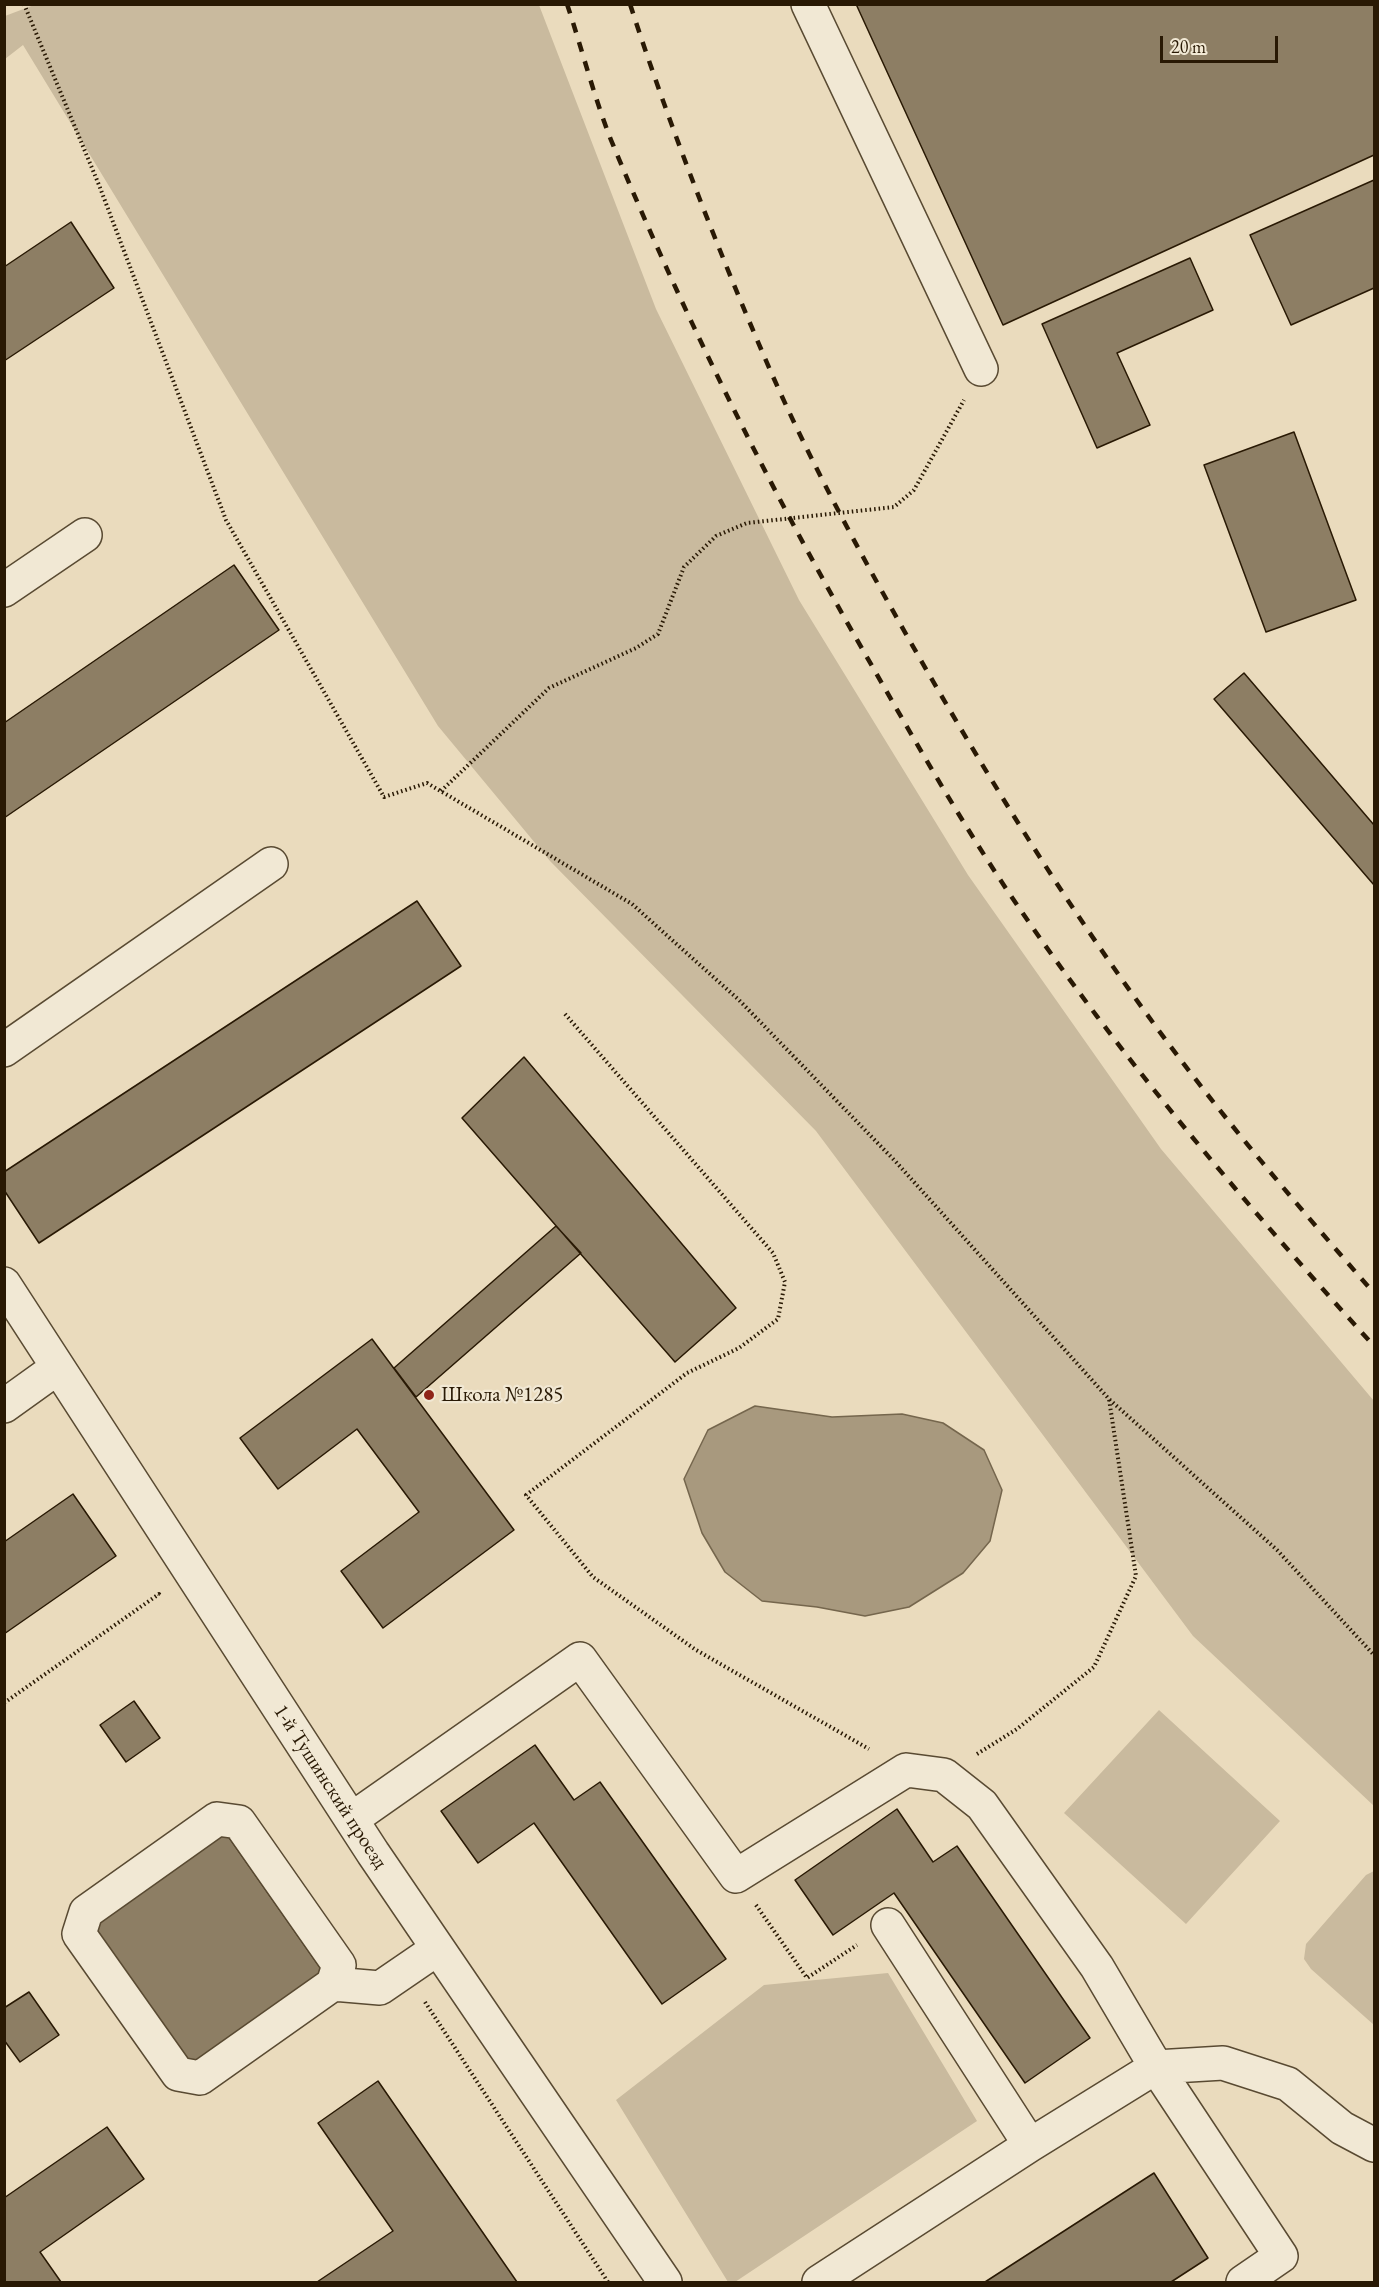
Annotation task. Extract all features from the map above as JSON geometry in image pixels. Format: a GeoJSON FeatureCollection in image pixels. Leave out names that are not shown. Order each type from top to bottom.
{"type":"FeatureCollection","features":[{"type":"Feature","properties":{"kind":"street"},"geometry":{"type":"LineString","coordinates":[[808,4],[981,369]]}},
{"type":"Feature","properties":{"kind":"street"},"geometry":{"type":"LineString","coordinates":[[4,591],[85,535]]}},
{"type":"Feature","properties":{"kind":"street"},"geometry":{"type":"LineString","coordinates":[[4,1050],[271,864]]}},
{"type":"Feature","properties":{"kind":"street","name":"1-й Тушинский проезд"},"geometry":{"type":"LineString","coordinates":[[4,1284],[437,1949],[665,2283]]}},
{"type":"Feature","properties":{"kind":"street"},"geometry":{"type":"LineString","coordinates":[[4,1406],[57,1368]]}},
{"type":"Feature","properties":{"kind":"street"},"geometry":{"type":"LineString","coordinates":[[352,1820],[580,1659],[736,1876],[906,1770],[944,1775],[982,1805],[1097,1967],[1156,2067],[1281,2256],[1243,2283]]}},
{"type":"Feature","properties":{"kind":"street"},"geometry":{"type":"LineString","coordinates":[[333,1984],[339,1965],[239,1822],[217,1819],[207,1825],[86,1912],[79,1934],[178,2074],[200,2078],[333,1984],[380,1988],[437,1949]]}},
{"type":"Feature","properties":{"kind":"street"},"geometry":{"type":"LineString","coordinates":[[888,1925],[1030,2145]]}},
{"type":"Feature","properties":{"kind":"street"},"geometry":{"type":"LineString","coordinates":[[819,2283],[1030,2145],[1156,2067],[1223,2063],[1288,2084],[1342,2128],[1374,2145]]}},
{"type":"Feature","properties":{"kind":"path"},"geometry":{"type":"LineString","coordinates":[[24,4],[99,185],[226,520],[384,797],[427,783],[632,904],[739,1000],[896,1162],[1109,1399],[1277,1550],[1374,1654]]}},
{"type":"Feature","properties":{"kind":"path"},"geometry":{"type":"LineString","coordinates":[[441,791],[549,688],[636,648],[658,634],[684,567],[716,536],[747,523],[894,507],[914,490],[981,369]]}},
{"type":"Feature","properties":{"kind":"path"},"geometry":{"type":"LineString","coordinates":[[564,1014],[773,1253],[785,1282],[778,1319],[739,1348],[687,1373],[526,1495],[593,1577],[696,1650],[814,1720],[906,1770]]}},
{"type":"Feature","properties":{"kind":"path"},"geometry":{"type":"LineString","coordinates":[[944,1775],[1017,1729],[1094,1667],[1136,1576],[1109,1399]]}},
{"type":"Feature","properties":{"kind":"path"},"geometry":{"type":"LineString","coordinates":[[736,1876],[807,1978],[888,1925]]}},
{"type":"Feature","properties":{"kind":"shaded area"},"geometry":{"type":"Polygon","coordinates":[[[34,5],[539,5],[656,309],[799,600],[968,875],[1161,1149],[1374,1401],[1374,1806],[1193,1636],[816,1131],[550,861],[438,726],[23,45],[5,59],[5,16],[34,5]]]}},
{"type":"Feature","properties":{"kind":"shaded area"},"geometry":{"type":"Polygon","coordinates":[[[755,1406],[832,1417],[902,1414],[943,1423],[984,1450],[1002,1490],[990,1541],[963,1573],[909,1607],[865,1616],[817,1607],[762,1601],[725,1572],[702,1533],[684,1479],[708,1430],[755,1406]]]}},
{"type":"Feature","properties":{"kind":"shaded area"},"geometry":{"type":"Polygon","coordinates":[[[1159,1710],[1280,1821],[1186,1924],[1064,1813],[1159,1710]]]}},
{"type":"Feature","properties":{"kind":"shaded area"},"geometry":{"type":"Polygon","coordinates":[[[1374,1871],[1374,2025],[1311,1969],[1304,1959],[1306,1944],[1366,1875],[1374,1871]]]}},
{"type":"Feature","properties":{"kind":"shaded area"},"geometry":{"type":"Polygon","coordinates":[[[888,1973],[977,2121],[735,2282],[728,2282],[616,2100],[764,1985],[888,1973]]]}},
{"type":"Feature","properties":{"kind":"building"},"geometry":{"type":"Polygon","coordinates":[[[856,4],[1374,4],[1374,155],[1003,325],[856,4]]]}},
{"type":"Feature","properties":{"kind":"building"},"geometry":{"type":"Polygon","coordinates":[[[1374,180],[1374,288],[1291,325],[1250,235],[1374,180]]]}},
{"type":"Feature","properties":{"kind":"building"},"geometry":{"type":"Polygon","coordinates":[[[71,222],[114,288],[4,361],[4,267],[71,222]]]}},
{"type":"Feature","properties":{"kind":"building"},"geometry":{"type":"Polygon","coordinates":[[[1190,258],[1213,310],[1117,353],[1150,425],[1097,448],[1042,324],[1190,258]]]}},
{"type":"Feature","properties":{"kind":"building"},"geometry":{"type":"Polygon","coordinates":[[[1294,432],[1356,600],[1266,632],[1204,465],[1294,432]]]}},
{"type":"Feature","properties":{"kind":"building"},"geometry":{"type":"Polygon","coordinates":[[[234,565],[279,630],[4,818],[4,723],[234,565]]]}},
{"type":"Feature","properties":{"kind":"building"},"geometry":{"type":"Polygon","coordinates":[[[1244,673],[1374,825],[1374,885],[1214,699],[1244,673]]]}},
{"type":"Feature","properties":{"kind":"building"},"geometry":{"type":"Polygon","coordinates":[[[417,901],[461,966],[39,1243],[4,1190],[4,1172],[417,901]]]}},
{"type":"Feature","properties":{"kind":"building"},"geometry":{"type":"Polygon","coordinates":[[[524,1057],[736,1308],[675,1362],[462,1118],[524,1057]]]}},
{"type":"Feature","properties":{"kind":"building"},"geometry":{"type":"Polygon","coordinates":[[[556,1226],[581,1253],[416,1397],[394,1368],[556,1226]]]}},
{"type":"Feature","properties":{"kind":"building"},"geometry":{"type":"Polygon","coordinates":[[[372,1339],[514,1530],[383,1628],[341,1571],[419,1512],[357,1429],[278,1489],[240,1438],[372,1339]]]}},
{"type":"Feature","properties":{"kind":"building"},"geometry":{"type":"Polygon","coordinates":[[[73,1494],[116,1556],[4,1634],[4,1542],[73,1494]]]}},
{"type":"Feature","properties":{"kind":"building"},"geometry":{"type":"Polygon","coordinates":[[[134,1701],[160,1738],[126,1762],[100,1725],[134,1701]]]}},
{"type":"Feature","properties":{"kind":"building"},"geometry":{"type":"Polygon","coordinates":[[[535,1745],[574,1800],[600,1782],[726,1959],[662,2004],[534,1823],[478,1863],[441,1811],[535,1745]]]}},
{"type":"Feature","properties":{"kind":"building"},"geometry":{"type":"Polygon","coordinates":[[[897,1809],[933,1862],[957,1846],[1090,2038],[1025,2083],[894,1893],[833,1935],[795,1880],[897,1809]]]}},
{"type":"Feature","properties":{"kind":"building"},"geometry":{"type":"Polygon","coordinates":[[[226,1833],[324,1973],[190,2067],[92,1927],[226,1833]]]}},
{"type":"Feature","properties":{"kind":"building"},"geometry":{"type":"Polygon","coordinates":[[[29,1992],[59,2035],[20,2062],[4,2040],[4,2008],[29,1992]]]}},
{"type":"Feature","properties":{"kind":"building"},"geometry":{"type":"Polygon","coordinates":[[[378,2081],[517,2282],[317,2282],[393,2231],[318,2123],[378,2081]]]}},
{"type":"Feature","properties":{"kind":"building"},"geometry":{"type":"Polygon","coordinates":[[[107,2127],[144,2179],[40,2252],[61,2282],[4,2282],[4,2198],[107,2127]]]}},
{"type":"Feature","properties":{"kind":"building"},"geometry":{"type":"Polygon","coordinates":[[[1154,2173],[1208,2258],[1171,2282],[985,2282],[1154,2173]]]}},
{"type":"Feature","properties":{"kind":"railway"},"geometry":{"type":"LineString","coordinates":[[567,4],[611,140],[698,336],[761,464],[829,590],[954,806],[991,866],[1052,955],[1139,1071],[1231,1183],[1374,1346]]}},
{"type":"Feature","properties":{"kind":"railway"},"geometry":{"type":"LineString","coordinates":[[630,4],[692,178],[778,389],[836,505],[919,657],[1028,838],[1115,970],[1200,1085],[1257,1156],[1374,1293]]}},
{"type":"Feature","properties":{"kind":"place","name":"Школа №1285"},"geometry":{"type":"Point","coordinates":[429,1395]}}]}
